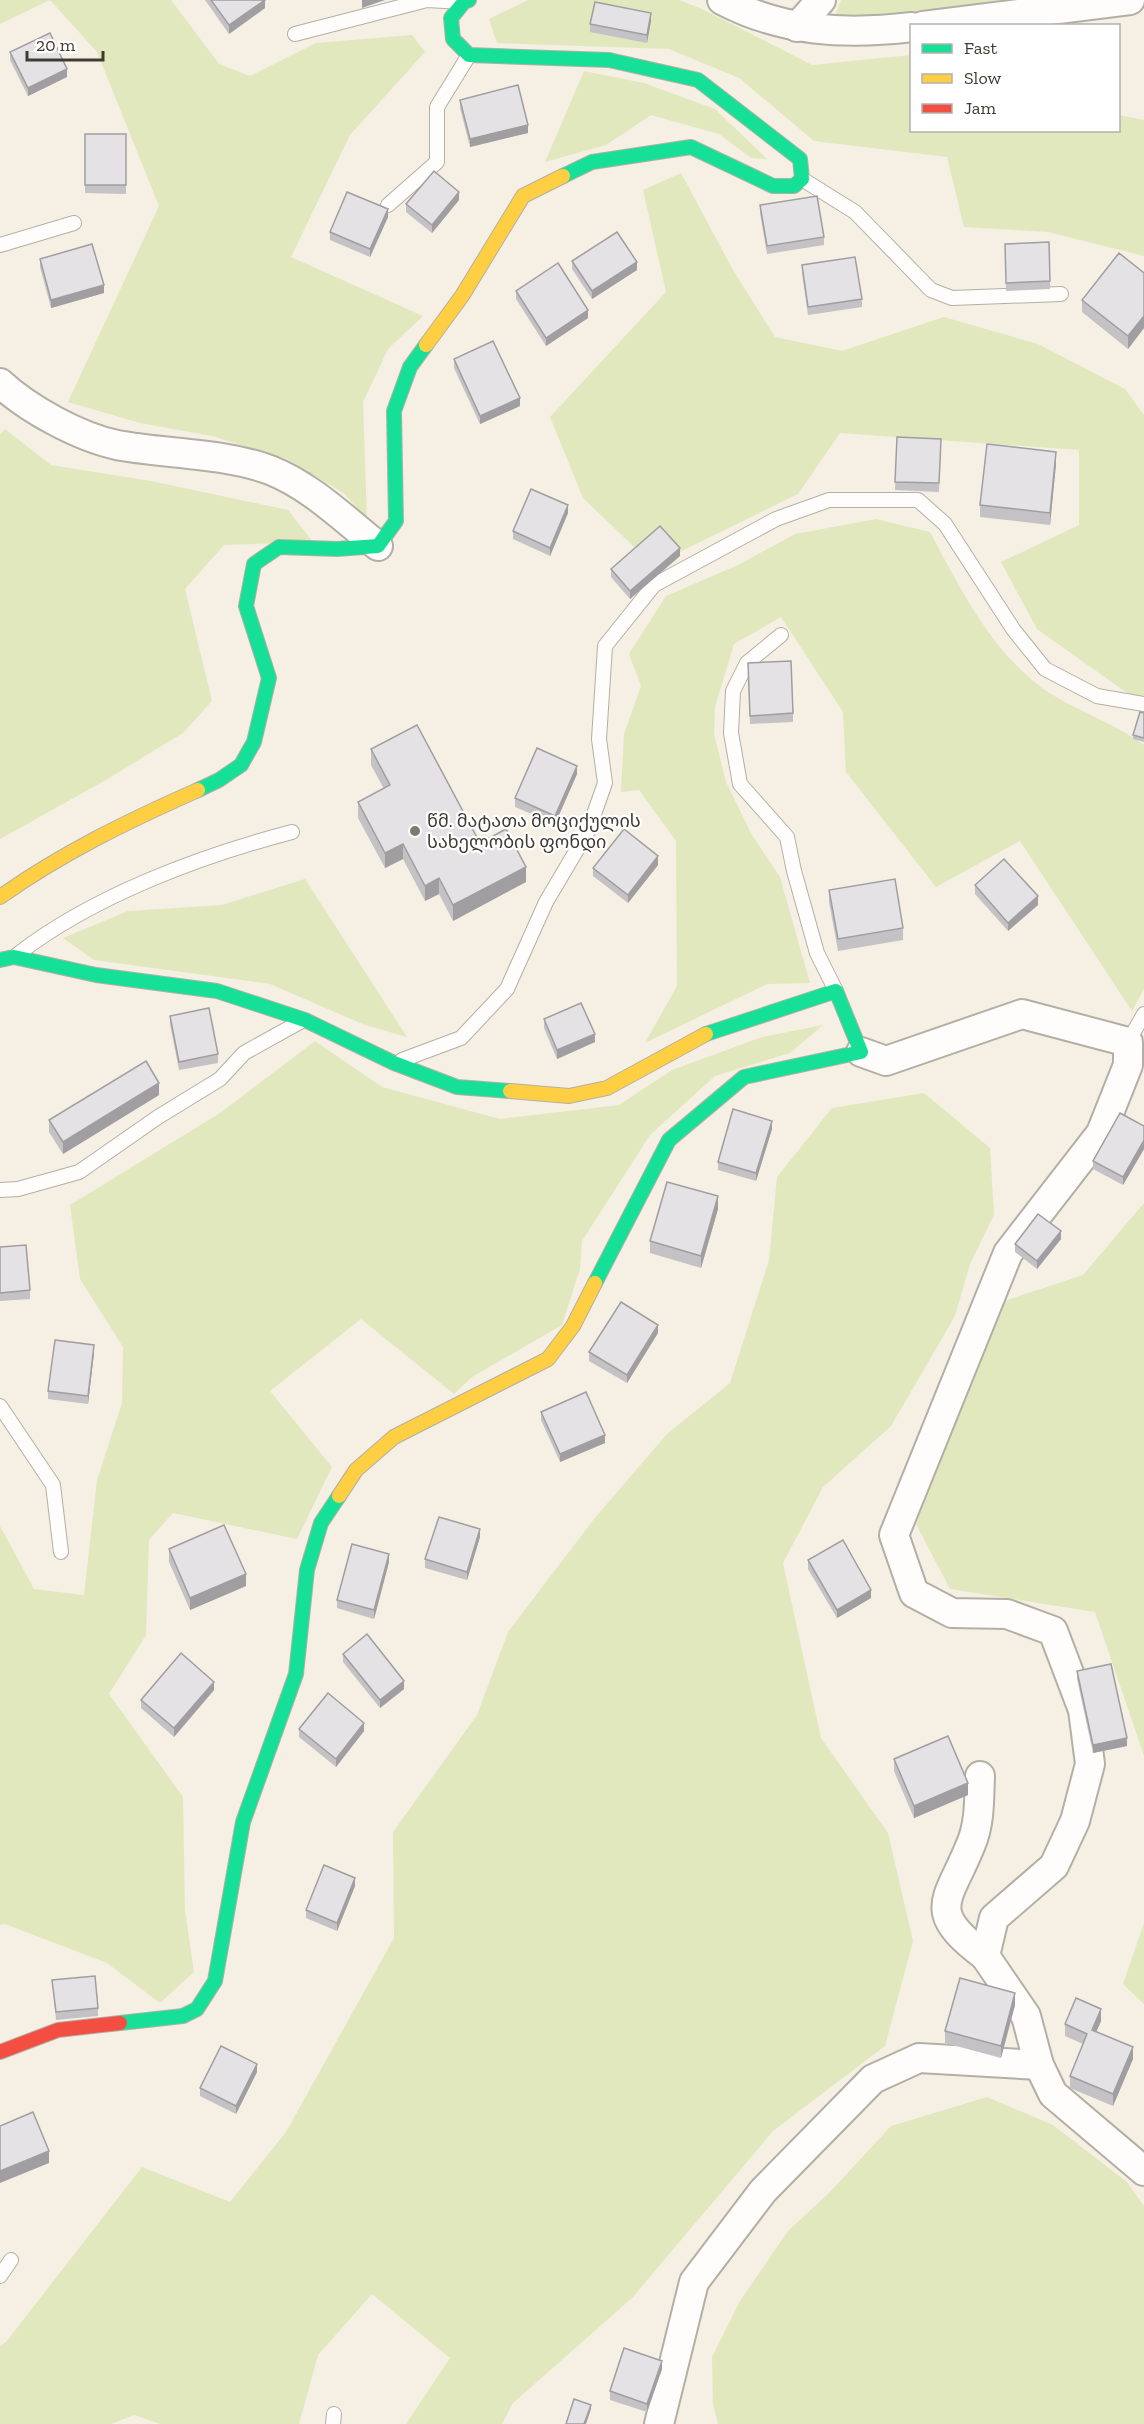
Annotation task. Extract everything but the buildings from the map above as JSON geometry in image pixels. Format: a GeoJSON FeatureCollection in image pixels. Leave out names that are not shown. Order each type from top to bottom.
{"type":"FeatureCollection","features":[{"type":"Feature","properties":{"kind":"street"},"geometry":{"type":"LineString","coordinates":[[722,0],[742,10],[797,27],[863,33],[910,27]]}},
{"type":"Feature","properties":{"kind":"street"},"geometry":{"type":"LineString","coordinates":[[797,27],[821,0]]}},
{"type":"Feature","properties":{"kind":"street"},"geometry":{"type":"LineString","coordinates":[[939,24],[1130,0]]}},
{"type":"Feature","properties":{"kind":"street"},"geometry":{"type":"LineString","coordinates":[[378,546],[396,521],[394,411],[410,367],[462,296],[523,196],[592,162],[691,147],[773,186],[794,186],[802,179],[800,159],[698,80],[609,60],[468,55],[453,39],[451,18],[466,1]]}},
{"type":"Feature","properties":{"kind":"street"},"geometry":{"type":"LineString","coordinates":[[0,383],[15,397],[54,420],[115,444],[214,458],[270,470],[312,494],[378,546]]}},
{"type":"Feature","properties":{"kind":"street"},"geometry":{"type":"LineString","coordinates":[[0,897],[40,869],[105,832],[219,780],[241,765],[254,742],[269,678],[246,606],[254,564],[279,547],[337,549],[378,546]]}},
{"type":"Feature","properties":{"kind":"street"},"geometry":{"type":"LineString","coordinates":[[7,959],[96,975],[217,991],[305,1020],[394,1063],[458,1087],[569,1096],[607,1088],[702,1035],[836,991],[861,1052]]}},
{"type":"Feature","properties":{"kind":"street"},"geometry":{"type":"LineString","coordinates":[[0,2052],[58,2030],[183,2016],[197,2009],[215,1981],[243,1822],[296,1674],[308,1570],[321,1523],[356,1470],[394,1437],[548,1359],[573,1326],[669,1140],[744,1077],[861,1052],[886,1061],[1022,1014],[1128,1042],[1128,1065],[1101,1133],[1008,1253],[894,1535],[914,1593],[952,1613],[1007,1614],[1053,1631],[1083,1710],[1090,1764],[1075,1821],[1054,1866],[994,1918],[985,1956]]}},
{"type":"Feature","properties":{"kind":"street"},"geometry":{"type":"LineString","coordinates":[[980,1776],[978,1822],[972,1843],[947,1893],[947,1917],[958,1936],[985,1956],[1026,2016],[1039,2066],[1053,2094],[1144,2170]]}},
{"type":"Feature","properties":{"kind":"street"},"geometry":{"type":"LineString","coordinates":[[659,2424],[694,2282],[763,2191],[873,2079],[919,2058],[1039,2066]]}},
{"type":"Feature","properties":{"kind":"lane"},"geometry":{"type":"LineString","coordinates":[[295,34],[427,0],[466,1]]}},
{"type":"Feature","properties":{"kind":"lane"},"geometry":{"type":"LineString","coordinates":[[388,205],[436,162],[437,107],[468,55]]}},
{"type":"Feature","properties":{"kind":"lane"},"geometry":{"type":"LineString","coordinates":[[802,179],[855,212],[931,290],[952,298],[1061,294]]}},
{"type":"Feature","properties":{"kind":"lane"},"geometry":{"type":"LineString","coordinates":[[0,245],[74,224]]}},
{"type":"Feature","properties":{"kind":"lane"},"geometry":{"type":"LineString","coordinates":[[394,1063],[461,1038],[507,989],[546,902],[588,831],[605,783],[599,739],[605,646],[654,585],[776,519],[829,500],[918,500],[945,524],[977,569],[1012,629],[1045,669],[1097,696],[1144,704]]}},
{"type":"Feature","properties":{"kind":"lane"},"geometry":{"type":"LineString","coordinates":[[781,635],[747,663],[733,691],[730,733],[740,784],[787,837],[817,953],[836,991]]}},
{"type":"Feature","properties":{"kind":"lane"},"geometry":{"type":"LineString","coordinates":[[7,959],[51,928],[109,899],[232,848],[292,832]]}},
{"type":"Feature","properties":{"kind":"lane"},"geometry":{"type":"LineString","coordinates":[[1128,1042],[1144,1014]]}},
{"type":"Feature","properties":{"kind":"lane"},"geometry":{"type":"LineString","coordinates":[[0,1190],[18,1190],[79,1172],[158,1117],[220,1079],[244,1053],[305,1020]]}},
{"type":"Feature","properties":{"kind":"lane"},"geometry":{"type":"LineString","coordinates":[[0,1406],[53,1485],[61,1552]]}},
{"type":"Feature","properties":{"kind":"lane"},"geometry":{"type":"LineString","coordinates":[[0,2276],[11,2260]]}},
{"type":"Feature","properties":{"kind":"green space"},"geometry":{"type":"Polygon","coordinates":[[[0,0],[50,0],[0,24],[0,0]]]}},
{"type":"Feature","properties":{"kind":"green space"},"geometry":{"type":"Polygon","coordinates":[[[50,0],[171,0],[219,64],[250,76],[316,43],[412,35],[425,52],[350,135],[291,257],[423,316],[388,349],[363,402],[367,521],[345,494],[287,459],[212,436],[140,423],[68,402],[159,206],[97,52],[50,0]]]}},
{"type":"Feature","properties":{"kind":"green space"},"geometry":{"type":"Polygon","coordinates":[[[528,0],[679,0],[702,9],[812,65],[910,55],[910,132],[1120,132],[1120,115],[1144,120],[1144,256],[1048,232],[964,227],[947,157],[814,141],[739,78],[669,49],[497,43],[489,19],[528,0]]]}},
{"type":"Feature","properties":{"kind":"green space"},"geometry":{"type":"Polygon","coordinates":[[[841,0],[1112,0],[831,26],[841,0]]]}},
{"type":"Feature","properties":{"kind":"green space"},"geometry":{"type":"Polygon","coordinates":[[[584,71],[644,83],[715,109],[767,159],[751,158],[719,134],[651,115],[606,145],[545,162],[584,71]]]}},
{"type":"Feature","properties":{"kind":"green space"},"geometry":{"type":"Polygon","coordinates":[[[681,173],[733,270],[775,337],[842,351],[944,317],[1038,344],[1125,389],[1144,415],[1144,705],[1037,629],[1001,562],[1079,525],[1079,450],[840,433],[798,494],[653,565],[583,498],[550,417],[666,292],[643,190],[681,173]]]}},
{"type":"Feature","properties":{"kind":"green space"},"geometry":{"type":"Polygon","coordinates":[[[5,429],[51,465],[151,481],[288,510],[313,542],[224,545],[185,589],[212,701],[183,733],[104,781],[0,839],[0,434],[5,429]]]}},
{"type":"Feature","properties":{"kind":"green space"},"geometry":{"type":"Polygon","coordinates":[[[876,519],[930,532],[976,614],[989,633],[1020,668],[1049,693],[1144,745],[1144,989],[1132,1011],[1020,841],[936,887],[846,772],[843,712],[781,617],[734,644],[715,707],[714,734],[726,782],[752,835],[780,877],[810,983],[767,984],[645,1043],[677,986],[676,841],[639,790],[621,792],[624,734],[641,686],[629,654],[666,596],[738,565],[795,534],[876,519]]]}},
{"type":"Feature","properties":{"kind":"green space"},"geometry":{"type":"Polygon","coordinates":[[[305,879],[407,1037],[365,1025],[270,984],[94,960],[63,938],[128,911],[222,905],[305,879]]]}},
{"type":"Feature","properties":{"kind":"green space"},"geometry":{"type":"Polygon","coordinates":[[[823,1025],[790,1053],[715,1076],[650,1135],[582,1241],[580,1269],[562,1325],[472,1377],[454,1394],[361,1319],[270,1391],[332,1467],[297,1539],[173,1513],[149,1540],[146,1635],[109,1694],[183,1797],[185,1910],[194,1972],[160,2003],[107,1963],[5,1924],[0,1925],[0,1526],[34,1589],[84,1595],[97,1480],[122,1403],[123,1347],[80,1279],[70,1205],[220,1113],[315,1041],[382,1087],[500,1119],[619,1105],[672,1070],[762,1037],[823,1025]]]}},
{"type":"Feature","properties":{"kind":"green space"},"geometry":{"type":"Polygon","coordinates":[[[924,1093],[990,1148],[994,1215],[970,1264],[955,1316],[891,1426],[823,1487],[783,1563],[821,1738],[888,1833],[913,1941],[885,2046],[773,2131],[632,2298],[513,2403],[502,2424],[406,2424],[450,2358],[372,2294],[318,2355],[299,2424],[160,2424],[134,2415],[111,2424],[0,2424],[0,2346],[6,2342],[142,2167],[230,2202],[286,2132],[394,1938],[393,1832],[477,1715],[508,1632],[594,1519],[667,1434],[730,1383],[769,1260],[777,1177],[832,1108],[924,1093]]]}},
{"type":"Feature","properties":{"kind":"green space"},"geometry":{"type":"Polygon","coordinates":[[[1144,1203],[1144,1756],[1095,1612],[950,1589],[916,1524],[962,1395],[1001,1302],[1083,1275],[1144,1203]]]}},
{"type":"Feature","properties":{"kind":"green space"},"geometry":{"type":"Polygon","coordinates":[[[1144,1923],[1144,2004],[1123,1984],[1144,1923]]]}},
{"type":"Feature","properties":{"kind":"green space"},"geometry":{"type":"Polygon","coordinates":[[[987,2097],[1053,2125],[1127,2182],[1144,2206],[1144,2424],[718,2424],[713,2404],[712,2357],[740,2301],[788,2231],[831,2191],[891,2126],[987,2097]]]}},
{"type":"Feature","properties":{"kind":"traffic: fast"},"geometry":{"type":"LineString","coordinates":[[469,0],[464,2],[451,18],[453,39],[469,55],[609,60],[698,80],[800,159],[802,179],[794,186],[773,186],[691,147],[592,162],[563,176]]}},
{"type":"Feature","properties":{"kind":"traffic: fast"},"geometry":{"type":"LineString","coordinates":[[198,790],[219,780],[241,765],[254,742],[269,678],[246,606],[254,564],[279,547],[337,549],[378,546],[396,521],[394,411],[410,367],[426,345]]}},
{"type":"Feature","properties":{"kind":"traffic: fast"},"geometry":{"type":"LineString","coordinates":[[0,960],[14,957],[96,975],[217,991],[305,1020],[394,1063],[457,1087],[510,1091]]}},
{"type":"Feature","properties":{"kind":"traffic: fast"},"geometry":{"type":"LineString","coordinates":[[595,1283],[669,1140],[744,1077],[861,1052],[836,991],[706,1034]]}},
{"type":"Feature","properties":{"kind":"traffic: fast"},"geometry":{"type":"LineString","coordinates":[[120,2023],[183,2016],[197,2009],[215,1981],[243,1822],[296,1674],[307,1570],[321,1523],[339,1496]]}},
{"type":"Feature","properties":{"kind":"traffic: slow"},"geometry":{"type":"LineString","coordinates":[[426,345],[462,296],[523,196],[563,176]]}},
{"type":"Feature","properties":{"kind":"traffic: slow"},"geometry":{"type":"LineString","coordinates":[[0,897],[47,866],[96,839],[198,790]]}},
{"type":"Feature","properties":{"kind":"traffic: slow"},"geometry":{"type":"LineString","coordinates":[[510,1091],[569,1096],[607,1088],[706,1034]]}},
{"type":"Feature","properties":{"kind":"traffic: slow"},"geometry":{"type":"LineString","coordinates":[[339,1496],[356,1470],[394,1437],[548,1359],[573,1326],[595,1283]]}},
{"type":"Feature","properties":{"kind":"traffic: jam"},"geometry":{"type":"LineString","coordinates":[[0,2052],[58,2030],[120,2023]]}},
{"type":"Feature","properties":{"kind":"place","name":"წმ. მატათა მოციქულის სახელობის ფონდი"},"geometry":{"type":"Point","coordinates":[415,831]}}]}
